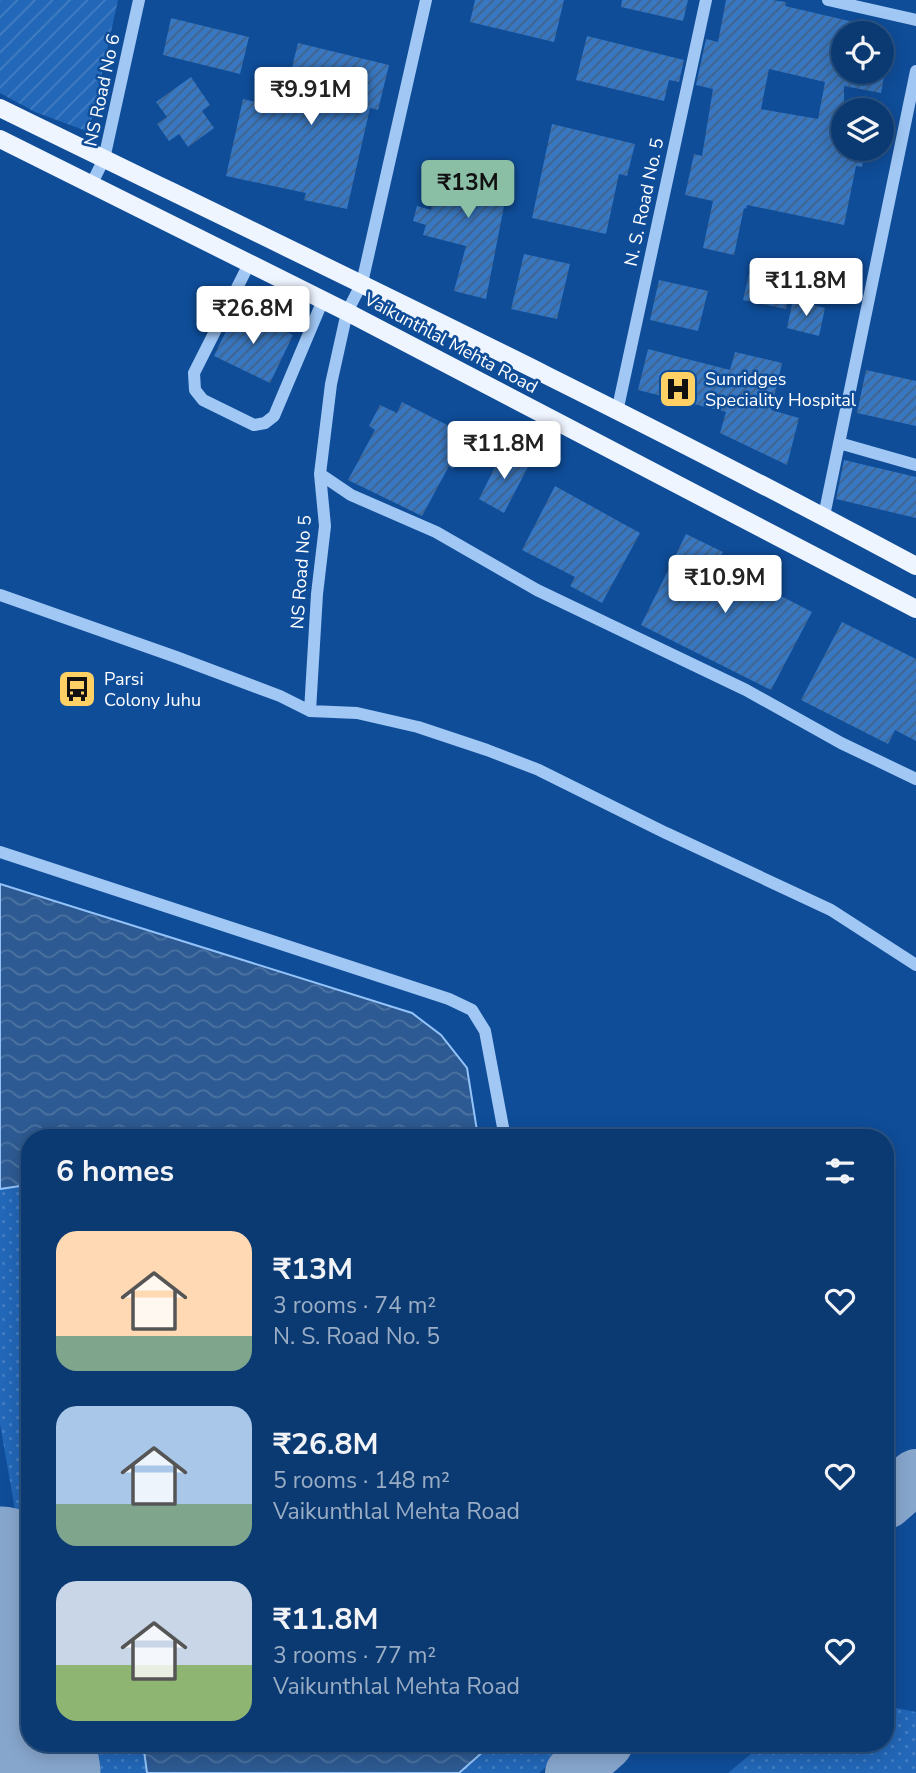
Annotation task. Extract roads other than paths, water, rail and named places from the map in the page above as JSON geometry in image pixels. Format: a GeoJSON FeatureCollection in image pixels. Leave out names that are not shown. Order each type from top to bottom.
{"type":"FeatureCollection","features":[{"type":"Feature","properties":{"kind":"main road","name":"Vaikunthlal Mehta Road"},"geometry":{"type":"LineString","coordinates":[[0,108],[362,284],[824,516],[916,566]]}},
{"type":"Feature","properties":{"kind":"main road","name":"Vaikunthlal Mehta Road"},"geometry":{"type":"LineString","coordinates":[[0,139],[347,312],[916,609]]}},
{"type":"Feature","properties":{"kind":"street","name":"NS Road No 6"},"geometry":{"type":"LineString","coordinates":[[91,185],[104,159],[139,0]]}},
{"type":"Feature","properties":{"kind":"street"},"geometry":{"type":"LineString","coordinates":[[347,312],[362,284],[426,0]]}},
{"type":"Feature","properties":{"kind":"street","name":"N. S. Road No. 5"},"geometry":{"type":"LineString","coordinates":[[617,412],[706,0]]}},
{"type":"Feature","properties":{"kind":"street"},"geometry":{"type":"LineString","coordinates":[[828,0],[916,20]]}},
{"type":"Feature","properties":{"kind":"street"},"geometry":{"type":"LineString","coordinates":[[824,516],[916,71]]}},
{"type":"Feature","properties":{"kind":"street"},"geometry":{"type":"LineString","coordinates":[[250,264],[194,373],[195,390],[203,400],[213,405],[254,425],[265,423],[274,416],[323,300]]}},
{"type":"Feature","properties":{"kind":"street","name":"NS Road No 5"},"geometry":{"type":"LineString","coordinates":[[310,711],[317,594],[326,526],[320,474],[331,384],[347,312]]}},
{"type":"Feature","properties":{"kind":"street"},"geometry":{"type":"LineString","coordinates":[[839,443],[916,465]]}},
{"type":"Feature","properties":{"kind":"street"},"geometry":{"type":"LineString","coordinates":[[320,474],[351,495],[436,532],[537,590],[746,690],[841,743],[916,779]]}},
{"type":"Feature","properties":{"kind":"street"},"geometry":{"type":"LineString","coordinates":[[0,595],[176,657],[280,696],[310,711],[357,713],[418,727],[539,770],[831,910],[916,965]]}},
{"type":"Feature","properties":{"kind":"street"},"geometry":{"type":"LineString","coordinates":[[0,852],[449,999],[472,1010],[485,1031],[503,1129]]}},
{"type":"Feature","properties":{"kind":"water"},"geometry":{"type":"Polygon","coordinates":[[[0,884],[412,1013],[441,1035],[467,1068],[477,1129],[21,1129],[21,1186],[0,1189],[0,884]]]}},
{"type":"Feature","properties":{"kind":"water"},"geometry":{"type":"Polygon","coordinates":[[[144,1752],[483,1752],[459,1773],[147,1773],[144,1752]]]}},
{"type":"Feature","properties":{"kind":"place","name":"Sunridges Speciality Hospital"},"geometry":{"type":"Point","coordinates":[678,389]}},
{"type":"Feature","properties":{"kind":"place","name":"Parsi Colony Juhu"},"geometry":{"type":"Point","coordinates":[77,689]}}]}
